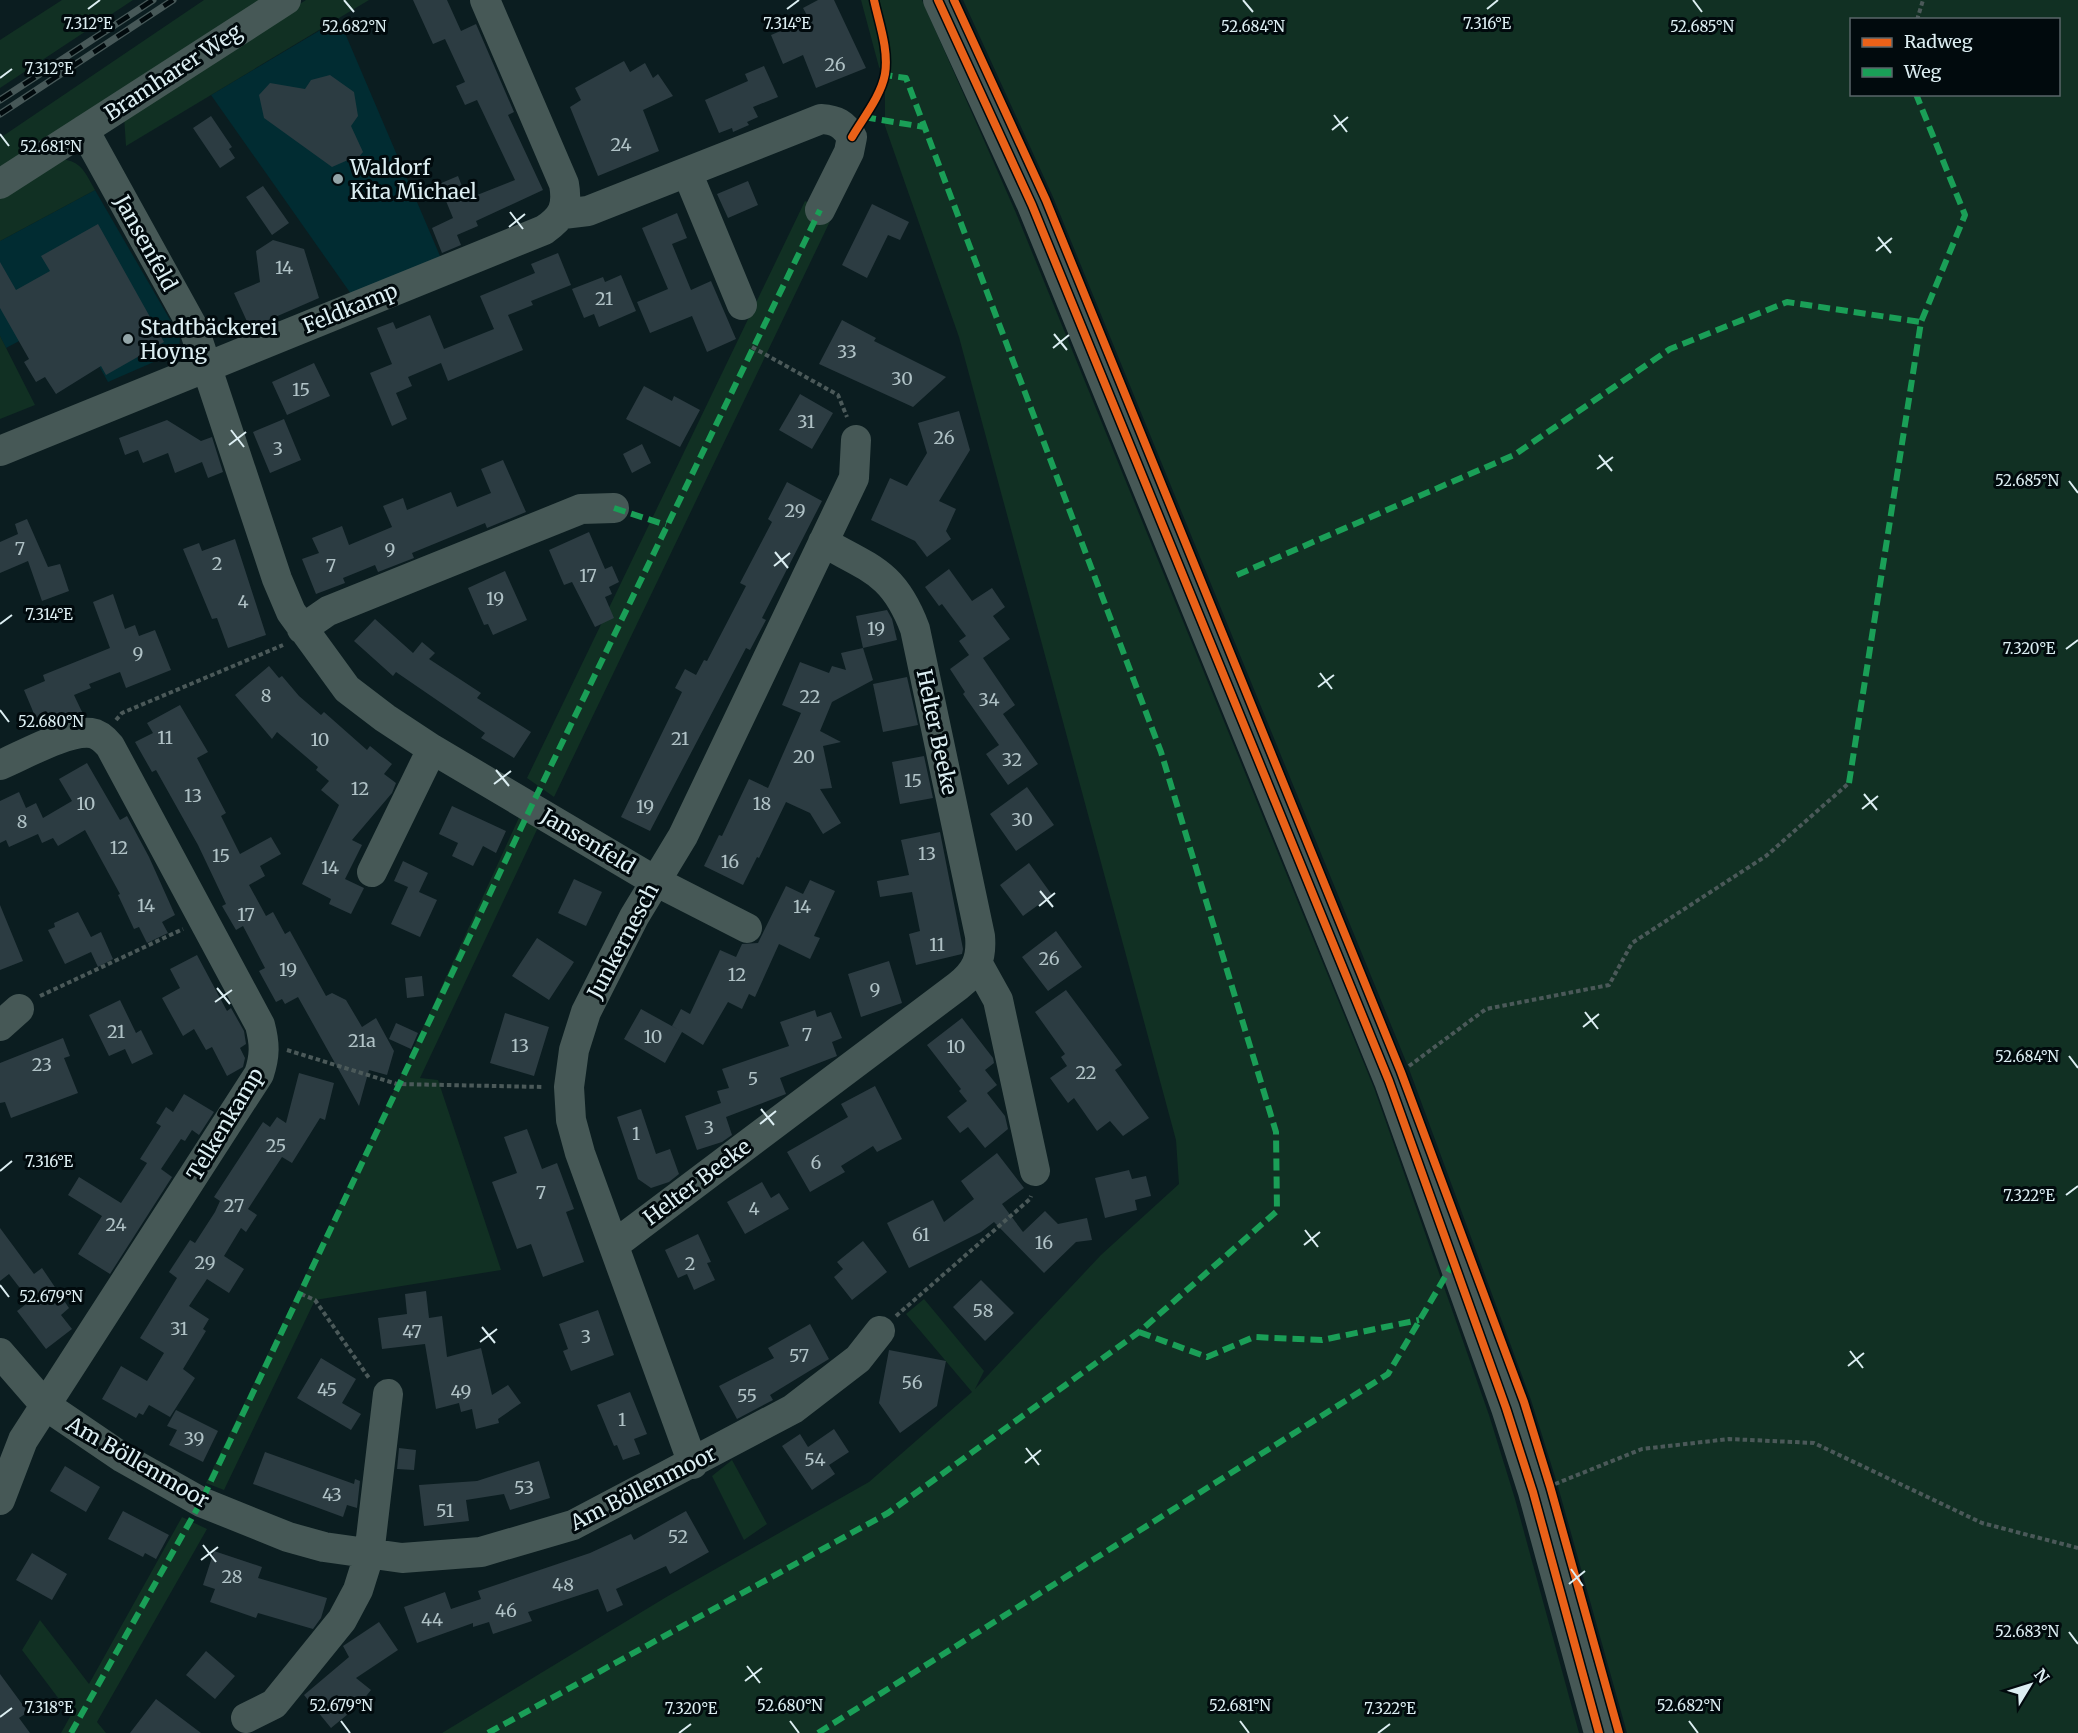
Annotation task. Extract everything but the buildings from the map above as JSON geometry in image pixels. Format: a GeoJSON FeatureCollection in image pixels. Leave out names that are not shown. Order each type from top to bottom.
{"type":"FeatureCollection","features":[{"type":"Feature","properties":{"kind":"street","name":"Bramharer Weg"},"geometry":{"type":"LineString","coordinates":[[0,184],[286,0]]}},
{"type":"Feature","properties":{"kind":"street"},"geometry":{"type":"LineString","coordinates":[[485,0],[564,184],[567,199],[563,214]]}},
{"type":"Feature","properties":{"kind":"street"},"geometry":{"type":"LineString","coordinates":[[938,0],[1032,205],[1389,1081],[1506,1408],[1533,1492],[1599,1733]]}},
{"type":"Feature","properties":{"kind":"street","name":"Feldkamp"},"geometry":{"type":"LineString","coordinates":[[0,451],[544,230],[563,214],[588,212],[821,119],[836,120],[852,136],[820,210]]}},
{"type":"Feature","properties":{"kind":"street","name":"Jansenfeld"},"geometry":{"type":"LineString","coordinates":[[84,130],[194,329],[277,579],[291,612],[347,689],[432,749],[655,881],[747,928]]}},
{"type":"Feature","properties":{"kind":"street"},"geometry":{"type":"LineString","coordinates":[[687,172],[742,305]]}},
{"type":"Feature","properties":{"kind":"street","name":"Junkernesch"},"geometry":{"type":"LineString","coordinates":[[693,1464],[580,1153],[571,1120],[568,1087],[574,1050],[586,1012],[655,881],[683,836],[854,478],[856,440]]}},
{"type":"Feature","properties":{"kind":"street"},"geometry":{"type":"LineString","coordinates":[[304,631],[328,611],[581,509],[614,508]]}},
{"type":"Feature","properties":{"kind":"street","name":"Helter Beeke"},"geometry":{"type":"LineString","coordinates":[[614,1245],[971,976],[982,951],[915,629],[908,610],[891,583],[822,542]]}},
{"type":"Feature","properties":{"kind":"street"},"geometry":{"type":"LineString","coordinates":[[0,765],[64,738],[90,733],[101,737]]}},
{"type":"Feature","properties":{"kind":"street","name":"Telkenkamp"},"geometry":{"type":"LineString","coordinates":[[0,1500],[23,1440],[259,1074],[264,1058],[265,1043],[260,1025],[110,746],[101,737]]}},
{"type":"Feature","properties":{"kind":"street"},"geometry":{"type":"LineString","coordinates":[[372,872],[432,749]]}},
{"type":"Feature","properties":{"kind":"street"},"geometry":{"type":"LineString","coordinates":[[978,964],[998,1000],[1035,1171]]}},
{"type":"Feature","properties":{"kind":"street","name":"Am Böllenmoor"},"geometry":{"type":"LineString","coordinates":[[0,1353],[45,1406],[123,1458],[201,1502],[288,1537],[324,1547],[402,1558],[482,1552],[573,1525],[693,1464],[793,1409],[824,1388],[858,1359],[880,1331]]}},
{"type":"Feature","properties":{"kind":"street"},"geometry":{"type":"LineString","coordinates":[[246,1718],[274,1704],[342,1620],[358,1590],[369,1555],[388,1394]]}},
{"type":"Feature","properties":{"kind":"path"},"geometry":{"type":"LineString","coordinates":[[1918,18],[1923,0]]}},
{"type":"Feature","properties":{"kind":"path"},"geometry":{"type":"LineString","coordinates":[[752,347],[838,395],[856,440]]}},
{"type":"Feature","properties":{"kind":"path"},"geometry":{"type":"LineString","coordinates":[[101,737],[122,714],[304,631]]}},
{"type":"Feature","properties":{"kind":"path"},"geometry":{"type":"LineString","coordinates":[[1389,1081],[1486,1009],[1609,985],[1632,943],[1766,856],[1849,783]]}},
{"type":"Feature","properties":{"kind":"path"},"geometry":{"type":"LineString","coordinates":[[10,1017],[41,995],[203,920]]}},
{"type":"Feature","properties":{"kind":"path"},"geometry":{"type":"LineString","coordinates":[[265,1043],[397,1084],[568,1087]]}},
{"type":"Feature","properties":{"kind":"path"},"geometry":{"type":"LineString","coordinates":[[880,1331],[1030,1199],[1035,1171]]}},
{"type":"Feature","properties":{"kind":"path"},"geometry":{"type":"LineString","coordinates":[[301,1294],[315,1300],[364,1374],[388,1394]]}},
{"type":"Feature","properties":{"kind":"path"},"geometry":{"type":"LineString","coordinates":[[1533,1492],[1642,1449],[1729,1439],[1814,1443],[1982,1523],[2078,1548]]}},
{"type":"Feature","properties":{"kind":"shaded area","name":"Waldorf Kita Michael"},"geometry":{"type":"Polygon","coordinates":[[[339,19],[443,263],[356,301],[211,95],[339,19]]]}},
{"type":"Feature","properties":{"kind":"shaded area"},"geometry":{"type":"Polygon","coordinates":[[[95,190],[180,337],[179,351],[108,382],[70,314],[6,348],[0,336],[0,241],[95,190]]]}},
{"type":"Feature","properties":{"kind":"green space"},"geometry":{"type":"Polygon","coordinates":[[[62,0],[133,0],[0,88],[0,40],[62,0]]]}},
{"type":"Feature","properties":{"kind":"green space"},"geometry":{"type":"Polygon","coordinates":[[[204,0],[267,0],[0,174],[0,138],[204,0]]]}},
{"type":"Feature","properties":{"kind":"green space"},"geometry":{"type":"Polygon","coordinates":[[[306,0],[369,0],[126,146],[124,116],[306,0]]]}},
{"type":"Feature","properties":{"kind":"green space"},"geometry":{"type":"Polygon","coordinates":[[[861,0],[922,0],[1016,213],[1374,1088],[1489,1415],[1515,1499],[1579,1733],[442,1733],[668,1596],[869,1482],[972,1392],[906,1314],[924,1299],[984,1371],[975,1389],[1101,1255],[1179,1184],[1176,1140],[959,337],[885,126],[885,75],[879,67],[861,0]]]}},
{"type":"Feature","properties":{"kind":"green space"},"geometry":{"type":"Polygon","coordinates":[[[963,0],[2078,0],[2078,1733],[1627,1733],[1557,1483],[1531,1400],[1409,1069],[1053,197],[963,0]]]}},
{"type":"Feature","properties":{"kind":"green space"},"geometry":{"type":"Polygon","coordinates":[[[56,159],[71,161],[80,167],[95,190],[0,241],[0,196],[56,159]]]}},
{"type":"Feature","properties":{"kind":"green space"},"geometry":{"type":"Polygon","coordinates":[[[805,201],[833,215],[554,797],[527,778],[805,201]]]}},
{"type":"Feature","properties":{"kind":"green space"},"geometry":{"type":"Polygon","coordinates":[[[0,336],[35,405],[0,419],[0,336]]]}},
{"type":"Feature","properties":{"kind":"green space"},"geometry":{"type":"Polygon","coordinates":[[[522,811],[541,821],[420,1078],[438,1080],[501,1270],[315,1300],[224,1490],[206,1483],[397,1084],[522,811]]]}},
{"type":"Feature","properties":{"kind":"green space"},"geometry":{"type":"Polygon","coordinates":[[[732,1460],[767,1524],[744,1540],[712,1476],[732,1460]]]}},
{"type":"Feature","properties":{"kind":"green space"},"geometry":{"type":"Polygon","coordinates":[[[182,1517],[207,1529],[97,1722],[106,1733],[61,1733],[71,1715],[22,1650],[40,1620],[89,1684],[182,1517]]]}},
{"type":"Feature","properties":{"kind":"railway"},"geometry":{"type":"LineString","coordinates":[[0,100],[153,0]]}},
{"type":"Feature","properties":{"kind":"railway"},"geometry":{"type":"LineString","coordinates":[[0,114],[173,0]]}},
{"type":"Feature","properties":{"kind":"marked path"},"geometry":{"type":"LineString","coordinates":[[488,1733],[888,1513],[1139,1332],[1277,1211],[1276,1132],[1161,752],[906,78],[885,75]]}},
{"type":"Feature","properties":{"kind":"marked path"},"geometry":{"type":"LineString","coordinates":[[1849,783],[1921,322],[1965,215],[1917,96]]}},
{"type":"Feature","properties":{"kind":"marked path"},"geometry":{"type":"LineString","coordinates":[[864,117],[924,127]]}},
{"type":"Feature","properties":{"kind":"marked path"},"geometry":{"type":"LineString","coordinates":[[71,1733],[201,1502],[531,807],[820,210]]}},
{"type":"Feature","properties":{"kind":"marked path"},"geometry":{"type":"LineString","coordinates":[[1237,575],[1514,455],[1670,349],[1787,302],[1921,322]]}},
{"type":"Feature","properties":{"kind":"marked path"},"geometry":{"type":"LineString","coordinates":[[614,508],[666,525]]}},
{"type":"Feature","properties":{"kind":"marked path"},"geometry":{"type":"LineString","coordinates":[[818,1733],[1388,1374],[1455,1260]]}},
{"type":"Feature","properties":{"kind":"marked path"},"geometry":{"type":"LineString","coordinates":[[1139,1332],[1207,1357],[1254,1337],[1322,1340],[1419,1320]]}},
{"type":"Feature","properties":{"kind":"cycle path"},"geometry":{"type":"LineString","coordinates":[[852,137],[876,99],[885,74],[885,46],[874,0]]}},
{"type":"Feature","properties":{"kind":"cycle path"},"geometry":{"type":"LineString","coordinates":[[938,0],[1032,205],[1389,1081],[1506,1408],[1533,1492],[1599,1733]]}},
{"type":"Feature","properties":{"kind":"cycle path"},"geometry":{"type":"LineString","coordinates":[[954,0],[1046,200],[1401,1072],[1524,1402],[1550,1486],[1619,1733]]}},
{"type":"Feature","properties":{"kind":"place","name":"Waldorf Kita Michael"},"geometry":{"type":"Point","coordinates":[338,179]}},
{"type":"Feature","properties":{"kind":"place","name":"Stadtbäckerei Hoyng"},"geometry":{"type":"Point","coordinates":[128,339]}}]}
